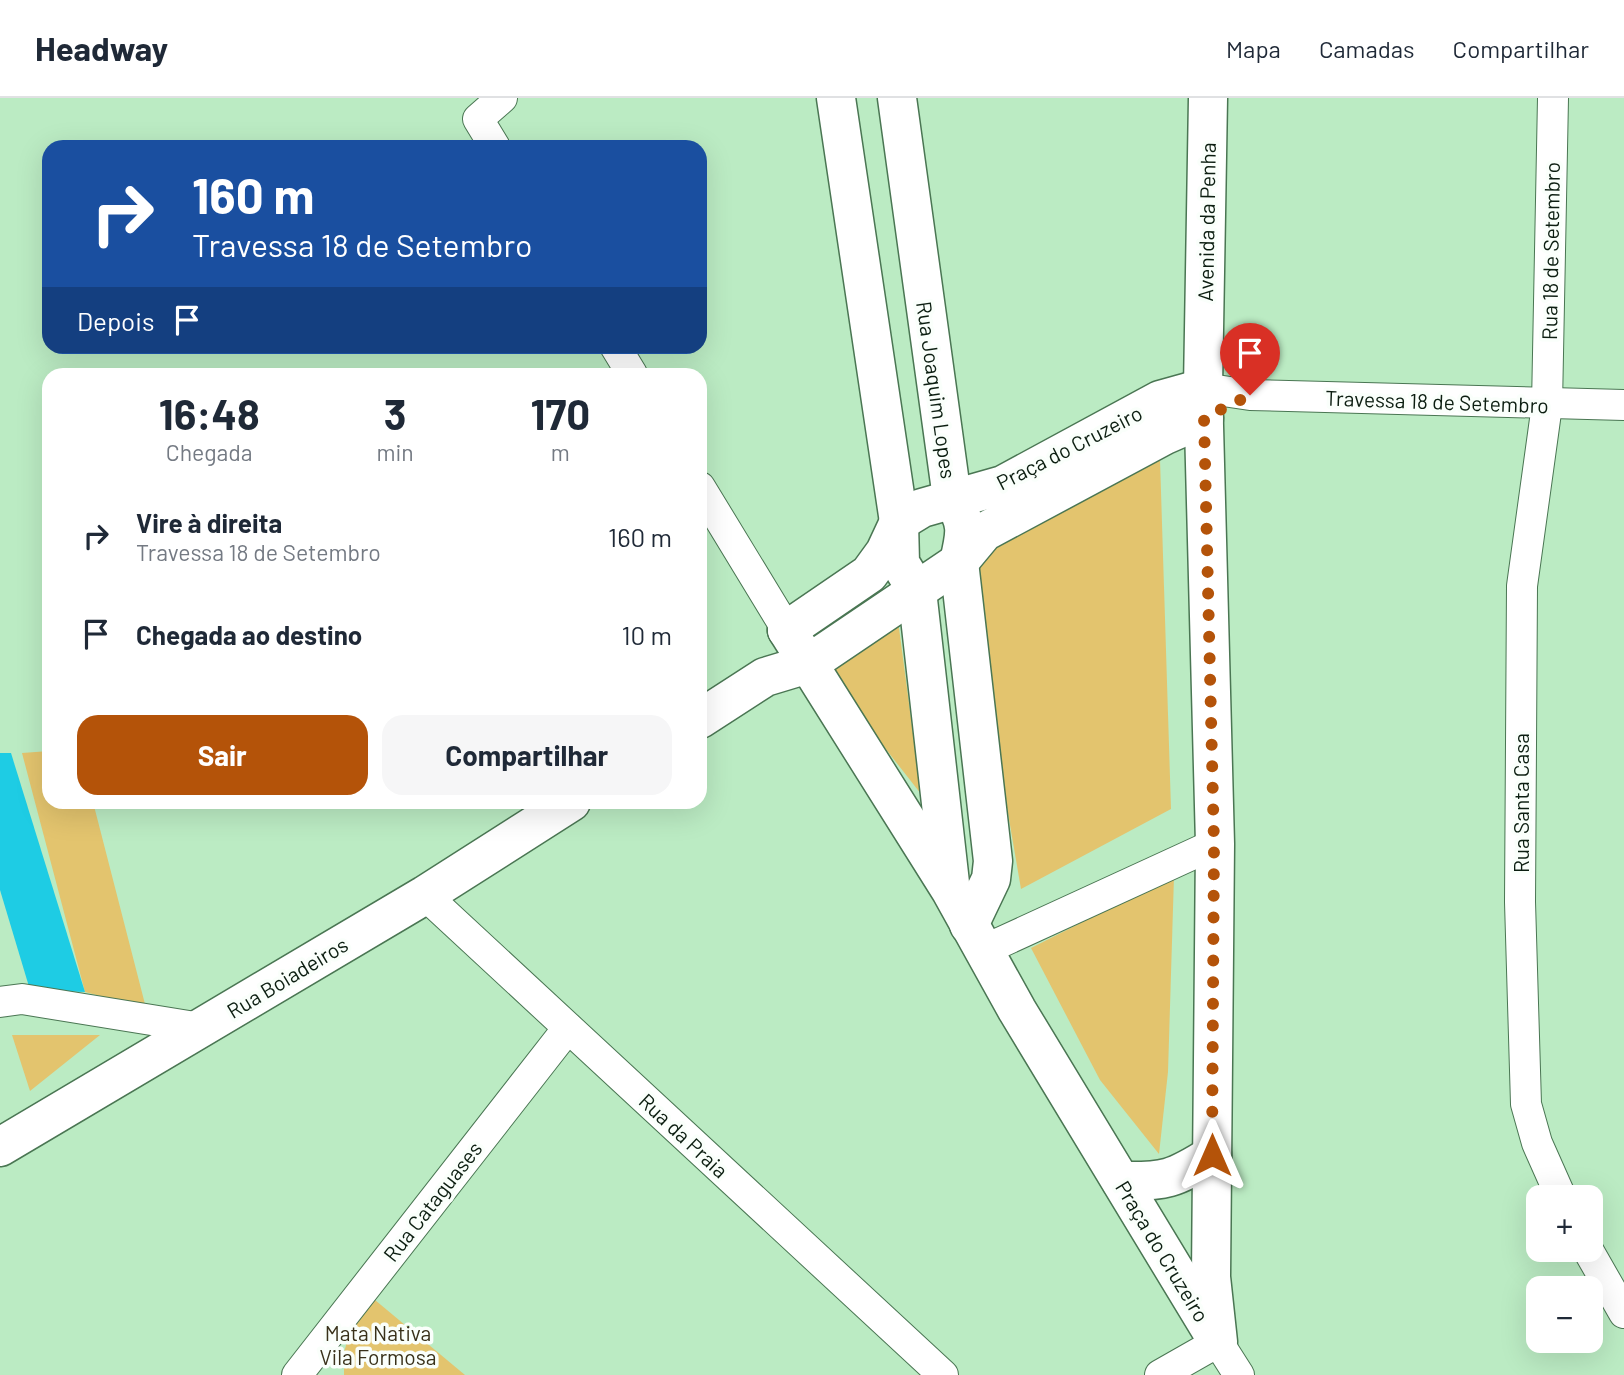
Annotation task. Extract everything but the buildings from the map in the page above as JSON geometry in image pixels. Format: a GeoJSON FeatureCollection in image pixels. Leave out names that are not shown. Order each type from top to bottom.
{"type":"FeatureCollection","features":[{"type":"Feature","properties":{"kind":"street"},"geometry":{"type":"LineString","coordinates":[[491,140],[478,120],[502,98]]}},
{"type":"Feature","properties":{"kind":"street"},"geometry":{"type":"LineString","coordinates":[[836,98],[899,522],[900,563],[916,591],[951,891]]}},
{"type":"Feature","properties":{"kind":"street","name":"Rua Joaquim Lopes"},"geometry":{"type":"LineString","coordinates":[[897,98],[952,498],[965,519],[965,537],[959,562],[993,861],[976,937]]}},
{"type":"Feature","properties":{"kind":"street","name":"Avenida da Penha"},"geometry":{"type":"LineString","coordinates":[[1203,403],[1208,98]]}},
{"type":"Feature","properties":{"kind":"street","name":"Rua 18 de Setembro"},"geometry":{"type":"LineString","coordinates":[[1547,405],[1553,98]]}},
{"type":"Feature","properties":{"kind":"street","name":"Travessa 18 de Setembro"},"geometry":{"type":"LineString","coordinates":[[1203,403],[1250,395],[1624,405]]}},
{"type":"Feature","properties":{"kind":"street","name":"Praça do Cruzeiro"},"geometry":{"type":"LineString","coordinates":[[899,522],[922,508],[1003,485],[1160,400],[1203,403]]}},
{"type":"Feature","properties":{"kind":"street","name":"Praça do Cruzeiro"},"geometry":{"type":"LineString","coordinates":[[808,664],[959,562],[984,532],[1165,435],[1203,403]]}},
{"type":"Feature","properties":{"kind":"street","name":"Praça do Cruzeiro"},"geometry":{"type":"LineString","coordinates":[[1203,403],[1214,844],[1211,1276],[1218,1342]]}},
{"type":"Feature","properties":{"kind":"street","name":"Rua Santa Casa"},"geometry":{"type":"LineString","coordinates":[[1547,405],[1522,586],[1520,902],[1526,1104],[1537,1143],[1556,1185]]}},
{"type":"Feature","properties":{"kind":"street"},"geometry":{"type":"LineString","coordinates":[[707,499],[787,630]]}},
{"type":"Feature","properties":{"kind":"street"},"geometry":{"type":"LineString","coordinates":[[765,677],[787,630],[869,574],[886,552],[899,522]]}},
{"type":"Feature","properties":{"kind":"street","name":"Praça do Cruzeiro"},"geometry":{"type":"LineString","coordinates":[[787,630],[951,891],[1218,1342]]}},
{"type":"Feature","properties":{"kind":"street"},"geometry":{"type":"LineString","coordinates":[[707,714],[765,677],[808,664]]}},
{"type":"Feature","properties":{"kind":"street","name":"Rua Boiadeiros"},"geometry":{"type":"LineString","coordinates":[[0,1147],[425,895],[560,809]]}},
{"type":"Feature","properties":{"kind":"street"},"geometry":{"type":"LineString","coordinates":[[976,937],[1214,844]]}},
{"type":"Feature","properties":{"kind":"street","name":"Rua da Praia"},"geometry":{"type":"LineString","coordinates":[[425,895],[943,1375]]}},
{"type":"Feature","properties":{"kind":"street"},"geometry":{"type":"LineString","coordinates":[[0,1002],[22,999],[201,1028]]}},
{"type":"Feature","properties":{"kind":"street","name":"Rua Cataguases"},"geometry":{"type":"LineString","coordinates":[[297,1375],[568,1028]]}},
{"type":"Feature","properties":{"kind":"street"},"geometry":{"type":"LineString","coordinates":[[1121,1181],[1160,1182],[1180,1175],[1212,1155]]}},
{"type":"Feature","properties":{"kind":"street"},"geometry":{"type":"LineString","coordinates":[[1595,1262],[1624,1313]]}},
{"type":"Feature","properties":{"kind":"street"},"geometry":{"type":"LineString","coordinates":[[1160,1375],[1218,1342],[1239,1375]]}},
{"type":"Feature","properties":{"kind":"green space"},"geometry":{"type":"Polygon","coordinates":[[[1160,460],[1171,809],[1021,889],[966,569],[996,540],[1160,460]]]}},
{"type":"Feature","properties":{"kind":"green space"},"geometry":{"type":"Polygon","coordinates":[[[897,613],[921,794],[820,665],[897,613]]]}},
{"type":"Feature","properties":{"kind":"green space"},"geometry":{"type":"Polygon","coordinates":[[[42,752],[42,809],[95,809],[146,1008],[85,992],[22,753],[42,752]]]}},
{"type":"Feature","properties":{"kind":"green space"},"geometry":{"type":"Polygon","coordinates":[[[1174,876],[1168,1072],[1159,1154],[1100,1080],[1031,948],[1174,876]]]}},
{"type":"Feature","properties":{"kind":"green space"},"geometry":{"type":"Polygon","coordinates":[[[12,1035],[100,1035],[30,1091],[12,1035]]]}},
{"type":"Feature","properties":{"kind":"green space","name":"Mata Nativa Vila Formosa"},"geometry":{"type":"Polygon","coordinates":[[[363,1290],[465,1375],[344,1375],[344,1352],[363,1290]]]}},
{"type":"Feature","properties":{"kind":"water"},"geometry":{"type":"Polygon","coordinates":[[[0,753],[11,753],[85,992],[30,990],[0,890],[0,753]]]}},
{"type":"Feature","properties":{"kind":"route"},"geometry":{"type":"LineString","coordinates":[[1212,1155],[1214,844],[1204,418],[1250,395]]}}]}
